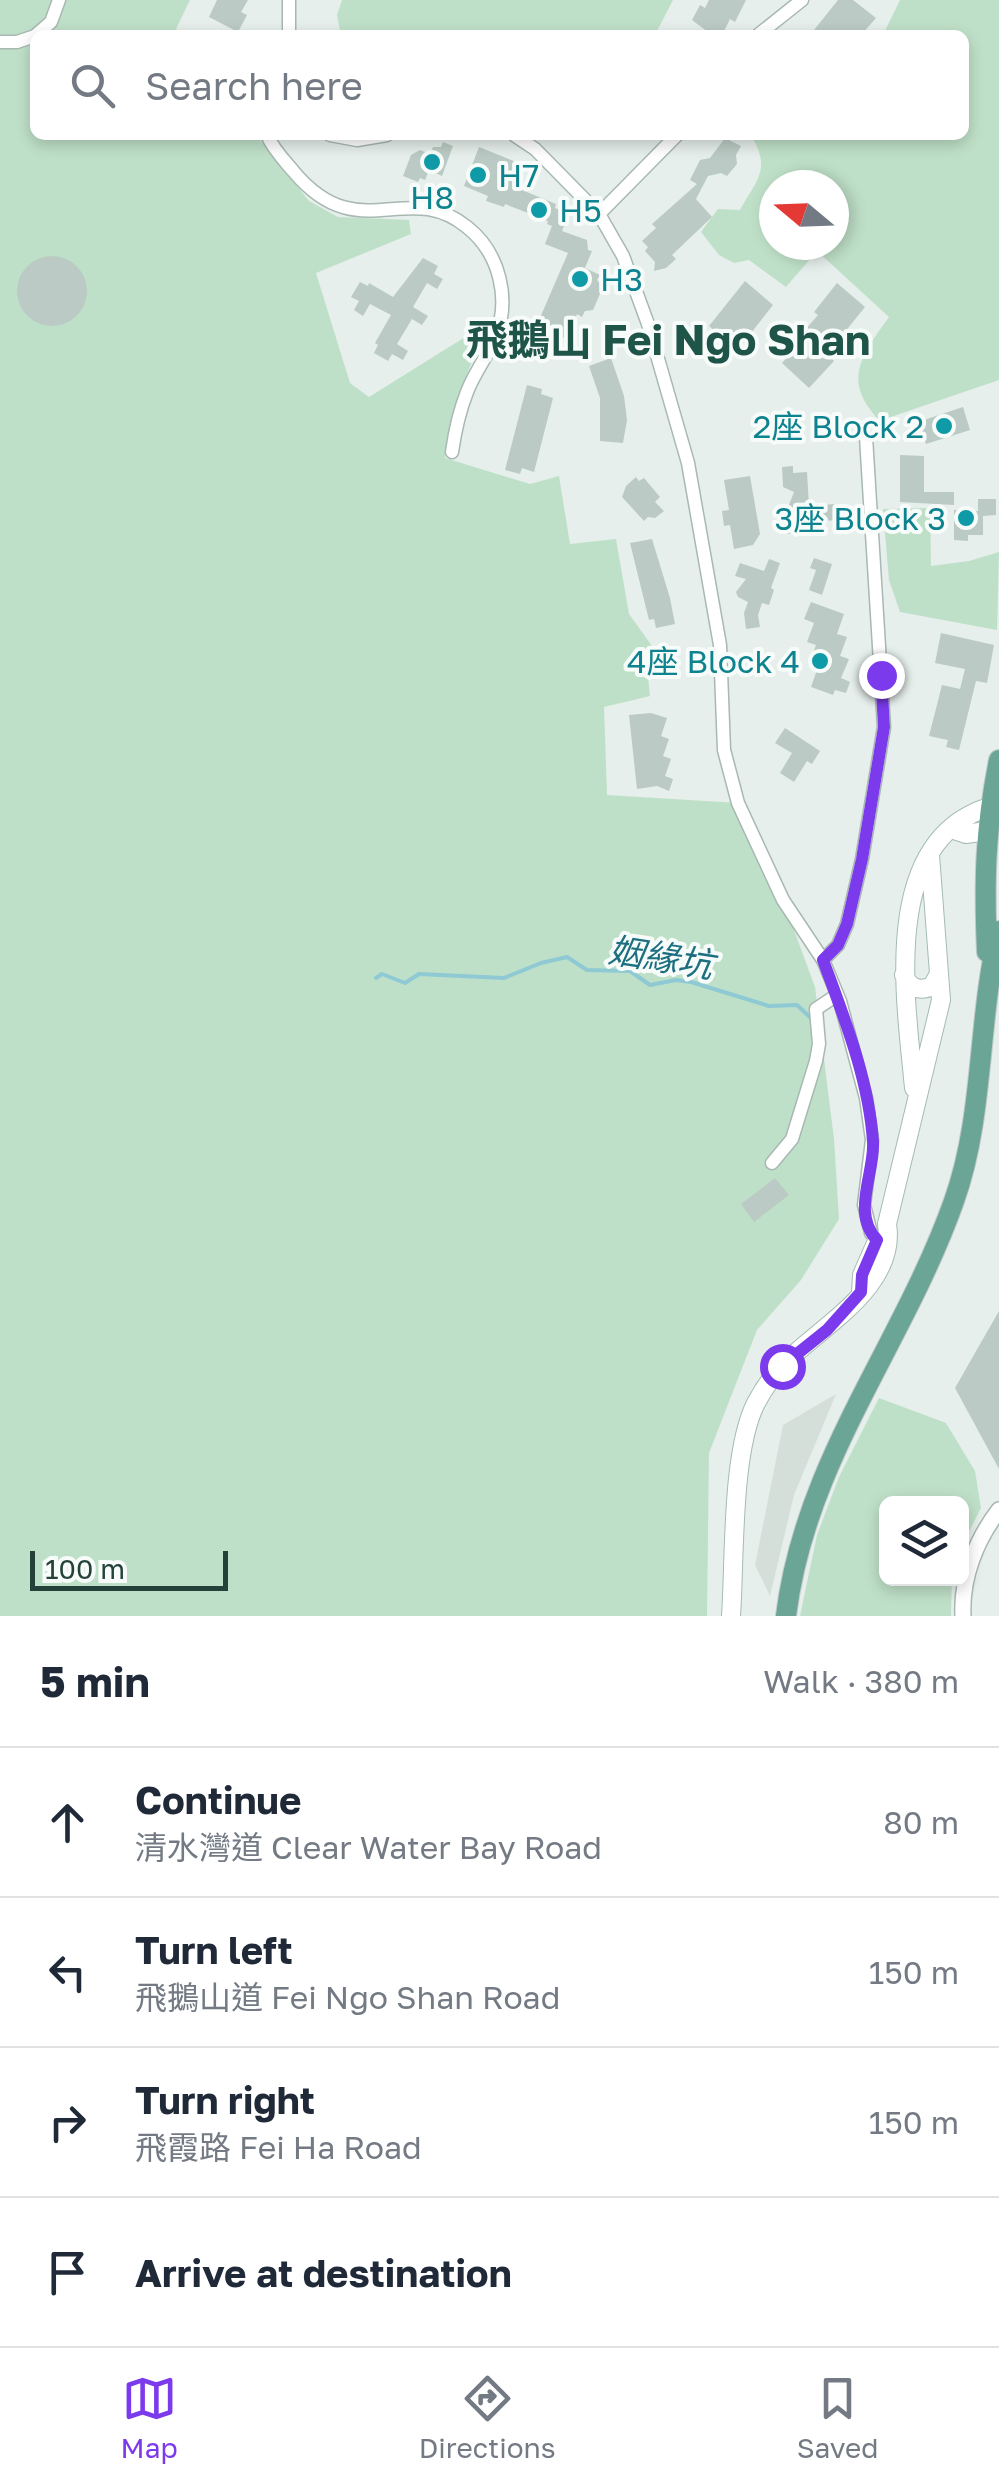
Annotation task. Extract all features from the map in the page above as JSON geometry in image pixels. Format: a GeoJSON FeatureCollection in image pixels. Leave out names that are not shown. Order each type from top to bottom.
{"type":"FeatureCollection","features":[{"type":"Feature","properties":{"kind":"main road"},"geometry":{"type":"LineString","coordinates":[[786,1616],[800,1542],[821,1480],[925,1270],[962,1172],[977,1094],[988,972],[984,865],[999,760]]}},
{"type":"Feature","properties":{"kind":"main road"},"geometry":{"type":"LineString","coordinates":[[915,1104],[904,936],[938,840],[952,830],[966,834],[992,819]]}},
{"type":"Feature","properties":{"kind":"main road"},"geometry":{"type":"LineString","coordinates":[[731,1616],[742,1443],[751,1415],[782,1366],[827,1330],[874,1280],[941,1000],[930,855]]}},
{"type":"Feature","properties":{"kind":"main road"},"geometry":{"type":"LineString","coordinates":[[988,972],[999,931]]}},
{"type":"Feature","properties":{"kind":"main road"},"geometry":{"type":"LineString","coordinates":[[904,975],[910,985],[922,989],[932,986],[939,974]]}},
{"type":"Feature","properties":{"kind":"street"},"geometry":{"type":"LineString","coordinates":[[42,30],[51,22],[59,0]]}},
{"type":"Feature","properties":{"kind":"street"},"geometry":{"type":"LineString","coordinates":[[289,0],[289,30]]}},
{"type":"Feature","properties":{"kind":"street"},"geometry":{"type":"LineString","coordinates":[[764,30],[802,0]]}},
{"type":"Feature","properties":{"kind":"street"},"geometry":{"type":"LineString","coordinates":[[0,42],[30,37]]}},
{"type":"Feature","properties":{"kind":"street"},"geometry":{"type":"LineString","coordinates":[[270,140],[301,180],[325,201],[356,212],[432,208],[468,227],[493,260],[500,280],[501,318],[490,349],[464,397],[452,452]]}},
{"type":"Feature","properties":{"kind":"street"},"geometry":{"type":"LineString","coordinates":[[522,140],[599,214],[629,273],[688,463],[720,645],[724,750],[738,803],[783,900],[823,960],[837,995],[866,1098],[873,1146],[864,1205],[870,1233],[884,1237]]}},
{"type":"Feature","properties":{"kind":"street"},"geometry":{"type":"LineString","coordinates":[[599,214],[673,140]]}},
{"type":"Feature","properties":{"kind":"street"},"geometry":{"type":"LineString","coordinates":[[823,960],[838,945],[847,924],[884,727],[866,437]]}},
{"type":"Feature","properties":{"kind":"street"},"geometry":{"type":"LineString","coordinates":[[772,1163],[792,1140],[816,1061],[816,1009],[837,995]]}},
{"type":"Feature","properties":{"kind":"street"},"geometry":{"type":"LineString","coordinates":[[963,1616],[969,1568],[977,1545],[999,1510]]}},
{"type":"Feature","properties":{"kind":"shaded area"},"geometry":{"type":"Polygon","coordinates":[[[836,1394],[794,1495],[770,1596],[755,1565],[783,1425],[836,1394]]]}},
{"type":"Feature","properties":{"kind":"green space"},"geometry":{"type":"Polygon","coordinates":[[[0,0],[190,0],[177,30],[30,30],[30,140],[260,140],[309,201],[338,217],[409,220],[411,234],[316,273],[350,383],[369,397],[486,324],[463,385],[445,458],[530,484],[559,476],[570,544],[616,539],[629,614],[652,646],[642,652],[650,696],[604,707],[607,795],[738,803],[783,900],[815,987],[834,1139],[839,1219],[801,1280],[757,1330],[709,1453],[707,1616],[0,1616],[0,0]]]}},
{"type":"Feature","properties":{"kind":"green space"},"geometry":{"type":"Polygon","coordinates":[[[342,0],[673,0],[658,30],[340,30],[337,15],[342,0]]]}},
{"type":"Feature","properties":{"kind":"green space"},"geometry":{"type":"Polygon","coordinates":[[[900,0],[999,0],[999,380],[879,421],[862,397],[858,383],[861,362],[889,317],[827,260],[849,260],[849,170],[760,170],[754,140],[969,140],[969,30],[885,30],[900,0]]]}},
{"type":"Feature","properties":{"kind":"green space"},"geometry":{"type":"Polygon","coordinates":[[[759,176],[759,260],[809,260],[786,287],[749,260],[734,263],[719,255],[701,232],[718,209],[740,210],[759,176]]]}},
{"type":"Feature","properties":{"kind":"green space"},"geometry":{"type":"Polygon","coordinates":[[[930,508],[931,566],[999,552],[997,630],[900,612],[889,580],[883,509],[930,508]]]}},
{"type":"Feature","properties":{"kind":"green space"},"geometry":{"type":"Polygon","coordinates":[[[879,1398],[946,1423],[975,1471],[981,1508],[969,1531],[969,1496],[879,1496],[879,1586],[952,1586],[951,1616],[800,1616],[817,1535],[839,1477],[879,1398]]]}},
{"type":"Feature","properties":{"kind":"building"},"geometry":{"type":"Polygon","coordinates":[[[217,0],[248,0],[241,12],[247,15],[239,30],[209,17],[217,0]]]}},
{"type":"Feature","properties":{"kind":"building"},"geometry":{"type":"Polygon","coordinates":[[[709,0],[746,0],[735,22],[730,19],[724,30],[705,30],[692,20],[700,5],[705,8],[709,0]]]}},
{"type":"Feature","properties":{"kind":"building"},"geometry":{"type":"Polygon","coordinates":[[[838,0],[853,0],[876,18],[865,30],[814,30],[838,0]]]}},
{"type":"Feature","properties":{"kind":"building"},"geometry":{"type":"Polygon","coordinates":[[[724,140],[741,146],[737,164],[727,176],[708,176],[696,199],[712,217],[672,255],[676,259],[666,268],[654,271],[655,262],[642,241],[656,228],[652,224],[697,184],[690,180],[700,160],[710,158],[724,140]]]}},
{"type":"Feature","properties":{"kind":"building","name":"H8"},"geometry":{"type":"Polygon","coordinates":[[[443,142],[453,146],[442,176],[429,170],[425,180],[420,178],[418,182],[403,176],[411,155],[420,150],[430,154],[433,147],[441,147],[443,142]]]}},
{"type":"Feature","properties":{"kind":"building"},"geometry":{"type":"Polygon","coordinates":[[[479,147],[521,164],[512,186],[556,204],[555,208],[563,211],[561,216],[567,218],[562,231],[587,240],[588,250],[592,251],[585,268],[600,275],[597,280],[603,287],[593,310],[585,311],[582,317],[577,314],[567,339],[536,327],[568,253],[545,244],[552,226],[548,221],[486,201],[488,196],[464,186],[479,147]]]}},
{"type":"Feature","properties":{"kind":"building"},"geometry":{"type":"Polygon","coordinates":[[[52,256],[77,266],[87,291],[77,316],[52,326],[27,316],[17,291],[27,266],[52,256]]]}},
{"type":"Feature","properties":{"kind":"building"},"geometry":{"type":"Polygon","coordinates":[[[423,258],[438,266],[434,274],[443,279],[437,289],[427,283],[413,307],[428,316],[422,325],[412,319],[397,344],[408,351],[403,360],[392,354],[388,361],[374,353],[378,345],[375,343],[391,315],[370,304],[363,316],[354,310],[359,301],[351,297],[360,282],[393,297],[423,258]]]}},
{"type":"Feature","properties":{"kind":"building"},"geometry":{"type":"Polygon","coordinates":[[[745,281],[773,305],[737,351],[709,326],[745,281]]]}},
{"type":"Feature","properties":{"kind":"building"},"geometry":{"type":"Polygon","coordinates":[[[837,283],[865,307],[840,338],[843,341],[830,357],[834,361],[809,388],[782,363],[809,333],[805,330],[818,315],[814,312],[837,283]]]}},
{"type":"Feature","properties":{"kind":"building"},"geometry":{"type":"Polygon","coordinates":[[[611,358],[624,396],[627,420],[623,443],[600,441],[600,398],[589,366],[611,358]]]}},
{"type":"Feature","properties":{"kind":"building"},"geometry":{"type":"Polygon","coordinates":[[[527,385],[542,389],[541,394],[553,398],[534,472],[522,468],[520,474],[505,470],[527,385]]]}},
{"type":"Feature","properties":{"kind":"building","name":"2座 Block 2"},"geometry":{"type":"Polygon","coordinates":[[[963,407],[970,430],[926,444],[918,422],[963,407]]]}},
{"type":"Feature","properties":{"kind":"building"},"geometry":{"type":"Polygon","coordinates":[[[900,455],[924,456],[924,492],[954,492],[954,505],[900,502],[900,455]]]}},
{"type":"Feature","properties":{"kind":"building"},"geometry":{"type":"Polygon","coordinates":[[[793,466],[793,473],[807,472],[809,506],[835,504],[837,520],[811,522],[812,532],[787,534],[785,515],[794,492],[783,487],[782,467],[793,466]]]}},
{"type":"Feature","properties":{"kind":"building"},"geometry":{"type":"Polygon","coordinates":[[[750,476],[760,534],[753,545],[734,549],[730,525],[724,526],[722,511],[729,510],[724,480],[750,476]]]}},
{"type":"Feature","properties":{"kind":"building"},"geometry":{"type":"Polygon","coordinates":[[[636,477],[639,481],[644,478],[660,497],[655,502],[664,511],[655,518],[644,521],[622,497],[626,486],[636,477]]]}},
{"type":"Feature","properties":{"kind":"building","name":"3座 Block 3"},"geometry":{"type":"Polygon","coordinates":[[[978,499],[996,499],[996,515],[983,516],[983,535],[968,535],[968,541],[954,540],[954,510],[978,511],[978,499]]]}},
{"type":"Feature","properties":{"kind":"building"},"geometry":{"type":"Polygon","coordinates":[[[652,539],[675,624],[656,628],[654,619],[649,620],[630,543],[652,539]]]}},
{"type":"Feature","properties":{"kind":"building"},"geometry":{"type":"Polygon","coordinates":[[[814,558],[832,564],[822,595],[809,590],[816,570],[810,568],[814,558]]]}},
{"type":"Feature","properties":{"kind":"building"},"geometry":{"type":"Polygon","coordinates":[[[769,559],[780,563],[771,588],[774,590],[769,605],[762,603],[760,627],[746,629],[744,613],[748,602],[736,592],[746,579],[735,576],[740,563],[764,571],[769,559]]]}},
{"type":"Feature","properties":{"kind":"building"},"geometry":{"type":"Polygon","coordinates":[[[811,602],[844,614],[837,634],[847,637],[840,656],[849,659],[841,678],[850,682],[846,693],[835,690],[833,695],[811,687],[818,667],[809,664],[816,645],[807,642],[814,623],[804,619],[811,602]]]}},
{"type":"Feature","properties":{"kind":"building"},"geometry":{"type":"Polygon","coordinates":[[[941,633],[994,645],[987,683],[976,681],[959,750],[946,747],[948,740],[929,736],[942,685],[960,689],[965,669],[935,663],[941,633]]]}},
{"type":"Feature","properties":{"kind":"building"},"geometry":{"type":"Polygon","coordinates":[[[651,713],[667,718],[661,736],[669,739],[663,756],[671,759],[665,776],[673,779],[669,791],[657,786],[637,789],[629,715],[651,713]]]}},
{"type":"Feature","properties":{"kind":"building"},"geometry":{"type":"Polygon","coordinates":[[[785,728],[820,751],[812,764],[807,761],[794,782],[780,773],[792,753],[775,743],[785,728]]]}},
{"type":"Feature","properties":{"kind":"building"},"geometry":{"type":"Polygon","coordinates":[[[775,1178],[789,1195],[754,1222],[741,1204],[775,1178]]]}},
{"type":"Feature","properties":{"kind":"building"},"geometry":{"type":"Polygon","coordinates":[[[999,1311],[999,1469],[955,1388],[999,1311]]]}},
{"type":"Feature","properties":{"kind":"waterway","name":"姻緣坑"},"geometry":{"type":"LineString","coordinates":[[376,978],[382,974],[405,983],[419,974],[504,978],[567,957],[587,970],[630,971],[650,985],[676,980],[691,982],[769,1006],[797,1005],[813,1020]]}},
{"type":"Feature","properties":{"kind":"place","name":"H8"},"geometry":{"type":"Point","coordinates":[432,162]}},
{"type":"Feature","properties":{"kind":"place","name":"H7"},"geometry":{"type":"Point","coordinates":[478,175]}},
{"type":"Feature","properties":{"kind":"place","name":"H5"},"geometry":{"type":"Point","coordinates":[539,210]}},
{"type":"Feature","properties":{"kind":"place","name":"H3"},"geometry":{"type":"Point","coordinates":[580,279]}},
{"type":"Feature","properties":{"kind":"place","name":"2座 Block 2"},"geometry":{"type":"Point","coordinates":[944,426]}},
{"type":"Feature","properties":{"kind":"place","name":"3座 Block 3"},"geometry":{"type":"Point","coordinates":[966,518]}},
{"type":"Feature","properties":{"kind":"place","name":"4座 Block 4"},"geometry":{"type":"Point","coordinates":[820,661]}},
{"type":"Feature","properties":{"kind":"district","name":"飛鵝山 Fei Ngo Shan"},"geometry":{"type":"Point","coordinates":[668,339]}},
{"type":"Feature","properties":{"kind":"route"},"geometry":{"type":"LineString","coordinates":[[782,1366],[827,1330],[861,1292],[862,1275],[877,1240],[870,1233],[864,1205],[873,1146],[866,1098],[840,1001],[823,960],[838,945],[847,924],[862,859],[881,758],[881,675]]}}]}
